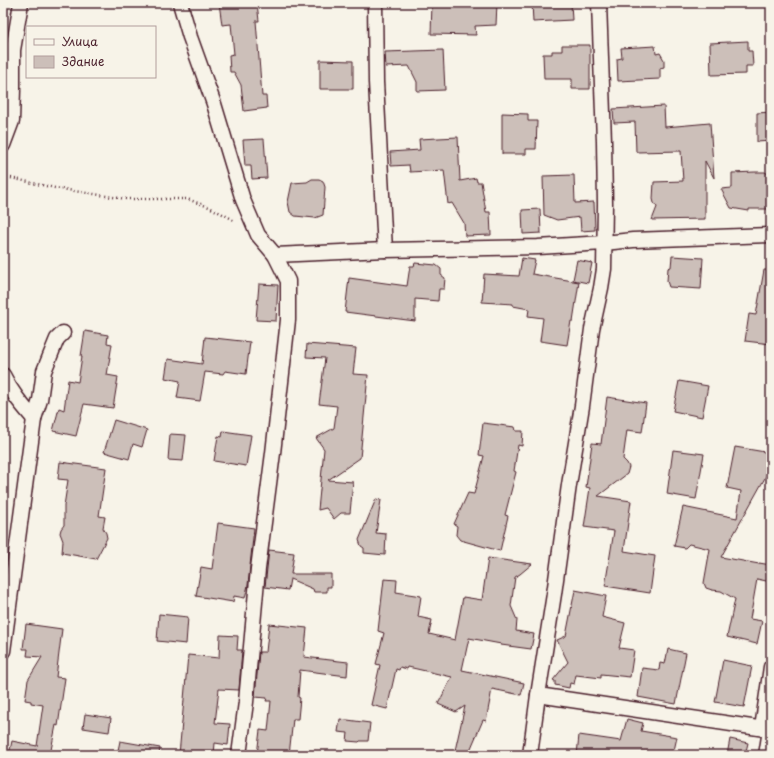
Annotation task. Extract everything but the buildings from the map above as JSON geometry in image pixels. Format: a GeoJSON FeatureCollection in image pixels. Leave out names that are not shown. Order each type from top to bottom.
{"type":"FeatureCollection","features":[{"type":"Feature","properties":{"kind":"street"},"geometry":{"type":"LineString","coordinates":[[3,145],[12,121],[12,50],[21,3]]}},
{"type":"Feature","properties":{"kind":"street"},"geometry":{"type":"LineString","coordinates":[[180,3],[190,37],[214,104],[243,200],[258,235],[274,255],[288,282],[288,320],[258,569],[246,702],[239,755]]}},
{"type":"Feature","properties":{"kind":"street"},"geometry":{"type":"LineString","coordinates":[[375,3],[376,82],[386,250]]}},
{"type":"Feature","properties":{"kind":"street"},"geometry":{"type":"LineString","coordinates":[[530,755],[592,329],[604,269],[604,141],[599,3]]}},
{"type":"Feature","properties":{"kind":"street"},"geometry":{"type":"LineString","coordinates":[[274,255],[538,246],[633,240],[771,235]]}},
{"type":"Feature","properties":{"kind":"street"},"geometry":{"type":"LineString","coordinates":[[3,650],[34,419],[40,400],[44,371],[57,339],[63,333]]}},
{"type":"Feature","properties":{"kind":"street"},"geometry":{"type":"LineString","coordinates":[[3,375],[21,404],[34,419]]}},
{"type":"Feature","properties":{"kind":"street"},"geometry":{"type":"LineString","coordinates":[[766,755],[771,667]]}},
{"type":"Feature","properties":{"kind":"street"},"geometry":{"type":"LineString","coordinates":[[538,695],[768,729]]}},
{"type":"Feature","properties":{"kind":"path"},"geometry":{"type":"LineString","coordinates":[[3,177],[54,188],[126,199],[188,199],[209,207],[257,232]]}}]}
